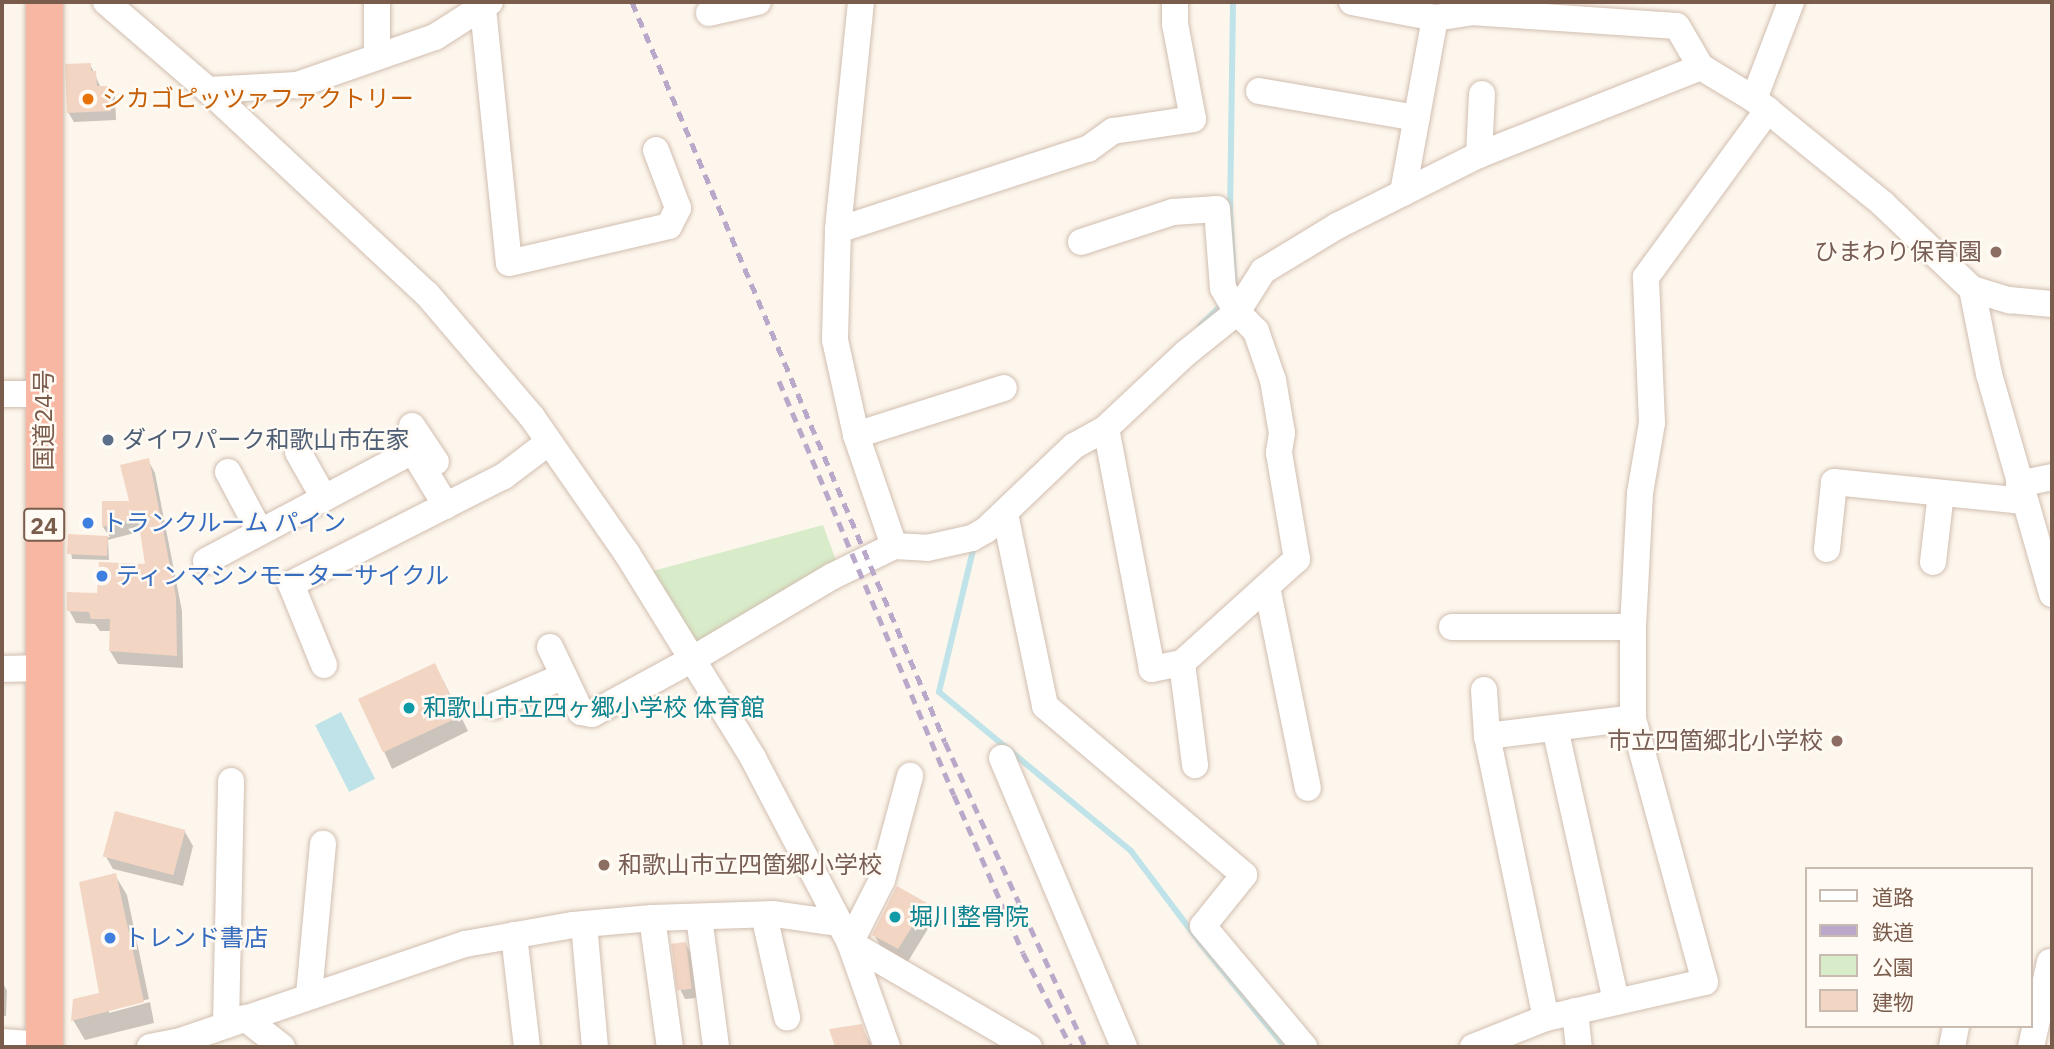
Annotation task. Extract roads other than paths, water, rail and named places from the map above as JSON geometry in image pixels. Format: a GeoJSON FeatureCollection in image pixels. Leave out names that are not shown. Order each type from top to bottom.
{"type":"FeatureCollection","features":[{"type":"Feature","properties":{"kind":"highway","name":"国道24号"},"geometry":{"type":"LineString","coordinates":[[44,2],[44,1046]]}},
{"type":"Feature","properties":{"kind":"street"},"geometry":{"type":"LineString","coordinates":[[106,2],[208,90],[428,294],[549,442],[626,552],[753,758],[844,933],[887,1047]]}},
{"type":"Feature","properties":{"kind":"street"},"geometry":{"type":"LineString","coordinates":[[376,2],[377,55]]}},
{"type":"Feature","properties":{"kind":"street"},"geometry":{"type":"LineString","coordinates":[[709,13],[758,2]]}},
{"type":"Feature","properties":{"kind":"street"},"geometry":{"type":"LineString","coordinates":[[838,230],[1088,149],[1114,131],[1192,120],[1175,24],[1175,2]]}},
{"type":"Feature","properties":{"kind":"street"},"geometry":{"type":"LineString","coordinates":[[1352,2],[1435,18],[1471,12],[1677,26],[1701,67],[1761,104],[1882,204],[1972,289],[2009,300],[2052,304]]}},
{"type":"Feature","properties":{"kind":"street"},"geometry":{"type":"LineString","coordinates":[[1473,1047],[1546,1018],[1705,982],[1633,718],[1633,627],[1640,493],[1651,423],[1646,277],[1761,104],[1791,2]]}},
{"type":"Feature","properties":{"kind":"street"},"geometry":{"type":"LineString","coordinates":[[865,3],[838,230],[835,340],[856,435],[894,546]]}},
{"type":"Feature","properties":{"kind":"street"},"geometry":{"type":"LineString","coordinates":[[208,90],[297,85],[435,37],[486,5],[509,263],[669,226],[678,208],[656,150]]}},
{"type":"Feature","properties":{"kind":"street"},"geometry":{"type":"LineString","coordinates":[[1403,194],[1435,18]]}},
{"type":"Feature","properties":{"kind":"street"},"geometry":{"type":"LineString","coordinates":[[550,647],[582,712],[592,714],[694,659],[833,576],[894,546],[927,548],[987,527],[1074,446],[1106,428],[1186,353],[1264,271],[1337,226],[1479,155],[1701,67]]}},
{"type":"Feature","properties":{"kind":"street"},"geometry":{"type":"LineString","coordinates":[[1259,91],[1417,118]]}},
{"type":"Feature","properties":{"kind":"street"},"geometry":{"type":"LineString","coordinates":[[1479,155],[1482,94]]}},
{"type":"Feature","properties":{"kind":"street"},"geometry":{"type":"LineString","coordinates":[[1081,242],[1173,212],[1217,209],[1223,288],[1256,331],[1273,380],[1282,433],[1279,453],[1297,559],[1182,663],[1152,669],[1106,428]]}},
{"type":"Feature","properties":{"kind":"street"},"geometry":{"type":"LineString","coordinates":[[1972,289],[1989,374],[2022,493],[2047,564],[2052,594]]}},
{"type":"Feature","properties":{"kind":"street"},"geometry":{"type":"LineString","coordinates":[[856,435],[1003,388]]}},
{"type":"Feature","properties":{"kind":"street"},"geometry":{"type":"LineString","coordinates":[[2,394],[44,394]]}},
{"type":"Feature","properties":{"kind":"street"},"geometry":{"type":"LineString","coordinates":[[412,426],[453,502]]}},
{"type":"Feature","properties":{"kind":"street"},"geometry":{"type":"LineString","coordinates":[[324,665],[291,584],[504,476],[549,442]]}},
{"type":"Feature","properties":{"kind":"street"},"geometry":{"type":"LineString","coordinates":[[206,561],[413,451],[453,502]]}},
{"type":"Feature","properties":{"kind":"street"},"geometry":{"type":"LineString","coordinates":[[298,452],[324,498]]}},
{"type":"Feature","properties":{"kind":"street"},"geometry":{"type":"LineString","coordinates":[[228,472],[260,532]]}},
{"type":"Feature","properties":{"kind":"street"},"geometry":{"type":"LineString","coordinates":[[1827,549],[1834,482],[1941,493],[2022,493],[2052,477]]}},
{"type":"Feature","properties":{"kind":"street"},"geometry":{"type":"LineString","coordinates":[[1933,562],[1941,493]]}},
{"type":"Feature","properties":{"kind":"street"},"geometry":{"type":"LineString","coordinates":[[987,527],[1045,706],[1244,875],[1203,926],[1304,1047]]}},
{"type":"Feature","properties":{"kind":"street"},"geometry":{"type":"LineString","coordinates":[[1267,587],[1308,788]]}},
{"type":"Feature","properties":{"kind":"street"},"geometry":{"type":"LineString","coordinates":[[1452,627],[1633,627]]}},
{"type":"Feature","properties":{"kind":"street"},"geometry":{"type":"LineString","coordinates":[[1182,663],[1195,765]]}},
{"type":"Feature","properties":{"kind":"street"},"geometry":{"type":"LineString","coordinates":[[2,669],[44,668]]}},
{"type":"Feature","properties":{"kind":"street"},"geometry":{"type":"LineString","coordinates":[[494,706],[564,676]]}},
{"type":"Feature","properties":{"kind":"street"},"geometry":{"type":"LineString","coordinates":[[1484,690],[1487,736],[1546,1018]]}},
{"type":"Feature","properties":{"kind":"street"},"geometry":{"type":"LineString","coordinates":[[1487,736],[1633,718]]}},
{"type":"Feature","properties":{"kind":"street"},"geometry":{"type":"LineString","coordinates":[[1555,728],[1616,1000]]}},
{"type":"Feature","properties":{"kind":"street"},"geometry":{"type":"LineString","coordinates":[[1002,758],[1124,1047]]}},
{"type":"Feature","properties":{"kind":"street"},"geometry":{"type":"LineString","coordinates":[[844,933],[883,880],[910,776]]}},
{"type":"Feature","properties":{"kind":"street"},"geometry":{"type":"LineString","coordinates":[[231,781],[235,1021]]}},
{"type":"Feature","properties":{"kind":"street"},"geometry":{"type":"LineString","coordinates":[[309,995],[323,844]]}},
{"type":"Feature","properties":{"kind":"street"},"geometry":{"type":"LineString","coordinates":[[764,915],[787,1017]]}},
{"type":"Feature","properties":{"kind":"street"},"geometry":{"type":"LineString","coordinates":[[149,1047],[188,1042],[235,1021],[465,944],[584,924],[652,918],[764,915],[844,933],[1028,1047]]}},
{"type":"Feature","properties":{"kind":"street"},"geometry":{"type":"LineString","coordinates":[[699,917],[716,1047]]}},
{"type":"Feature","properties":{"kind":"street"},"geometry":{"type":"LineString","coordinates":[[652,918],[670,1047]]}},
{"type":"Feature","properties":{"kind":"street"},"geometry":{"type":"LineString","coordinates":[[584,924],[595,1047]]}},
{"type":"Feature","properties":{"kind":"street"},"geometry":{"type":"LineString","coordinates":[[514,935],[527,1047]]}},
{"type":"Feature","properties":{"kind":"street"},"geometry":{"type":"LineString","coordinates":[[2031,1047],[2050,962]]}},
{"type":"Feature","properties":{"kind":"street"},"geometry":{"type":"LineString","coordinates":[[1575,1011],[1579,1047]]}},
{"type":"Feature","properties":{"kind":"street"},"geometry":{"type":"LineString","coordinates":[[235,1021],[282,1047]]}},
{"type":"Feature","properties":{"kind":"street"},"geometry":{"type":"LineString","coordinates":[[1952,1047],[1956,1028]]}},
{"type":"Feature","properties":{"kind":"street"},"geometry":{"type":"LineString","coordinates":[[2,1042],[44,1046]]}},
{"type":"Feature","properties":{"kind":"water"},"geometry":{"type":"Polygon","coordinates":[[[341,712],[375,779],[349,792],[315,725],[341,712]]]}},
{"type":"Feature","properties":{"kind":"waterway"},"geometry":{"type":"LineString","coordinates":[[1233,2],[1230,211],[1235,292]]}},
{"type":"Feature","properties":{"kind":"waterway"},"geometry":{"type":"LineString","coordinates":[[1200,326],[1225,302]]}},
{"type":"Feature","properties":{"kind":"waterway"},"geometry":{"type":"LineString","coordinates":[[974,546],[939,692],[1131,851],[1201,944],[1285,1047]]}},
{"type":"Feature","properties":{"kind":"railway"},"geometry":{"type":"LineString","coordinates":[[632,2],[945,742],[1085,1047]]}},
{"type":"Feature","properties":{"kind":"railway"},"geometry":{"type":"LineString","coordinates":[[779,381],[1023,953],[1071,1047]]}},
{"type":"Feature","properties":{"kind":"place","name":"シカゴピッツァファクトリー"},"geometry":{"type":"Point","coordinates":[88,99]}},
{"type":"Feature","properties":{"kind":"place","name":"ひまわり保育園"},"geometry":{"type":"Point","coordinates":[1996,252]}},
{"type":"Feature","properties":{"kind":"place","name":"ダイワパーク和歌山市在家"},"geometry":{"type":"Point","coordinates":[108,440]}},
{"type":"Feature","properties":{"kind":"place","name":"トランクルーム パイン"},"geometry":{"type":"Point","coordinates":[88,523]}},
{"type":"Feature","properties":{"kind":"place","name":"ティンマシンモーターサイクル"},"geometry":{"type":"Point","coordinates":[102,576]}},
{"type":"Feature","properties":{"kind":"place","name":"和歌山市立四ヶ郷小学校 体育館"},"geometry":{"type":"Point","coordinates":[409,708]}},
{"type":"Feature","properties":{"kind":"place","name":"市立四箇郷北小学校"},"geometry":{"type":"Point","coordinates":[1837,741]}},
{"type":"Feature","properties":{"kind":"place","name":"和歌山市立四箇郷小学校"},"geometry":{"type":"Point","coordinates":[604,865]}},
{"type":"Feature","properties":{"kind":"place","name":"堀川整骨院"},"geometry":{"type":"Point","coordinates":[895,917]}},
{"type":"Feature","properties":{"kind":"place","name":"トレンド書店"},"geometry":{"type":"Point","coordinates":[110,938]}}]}
